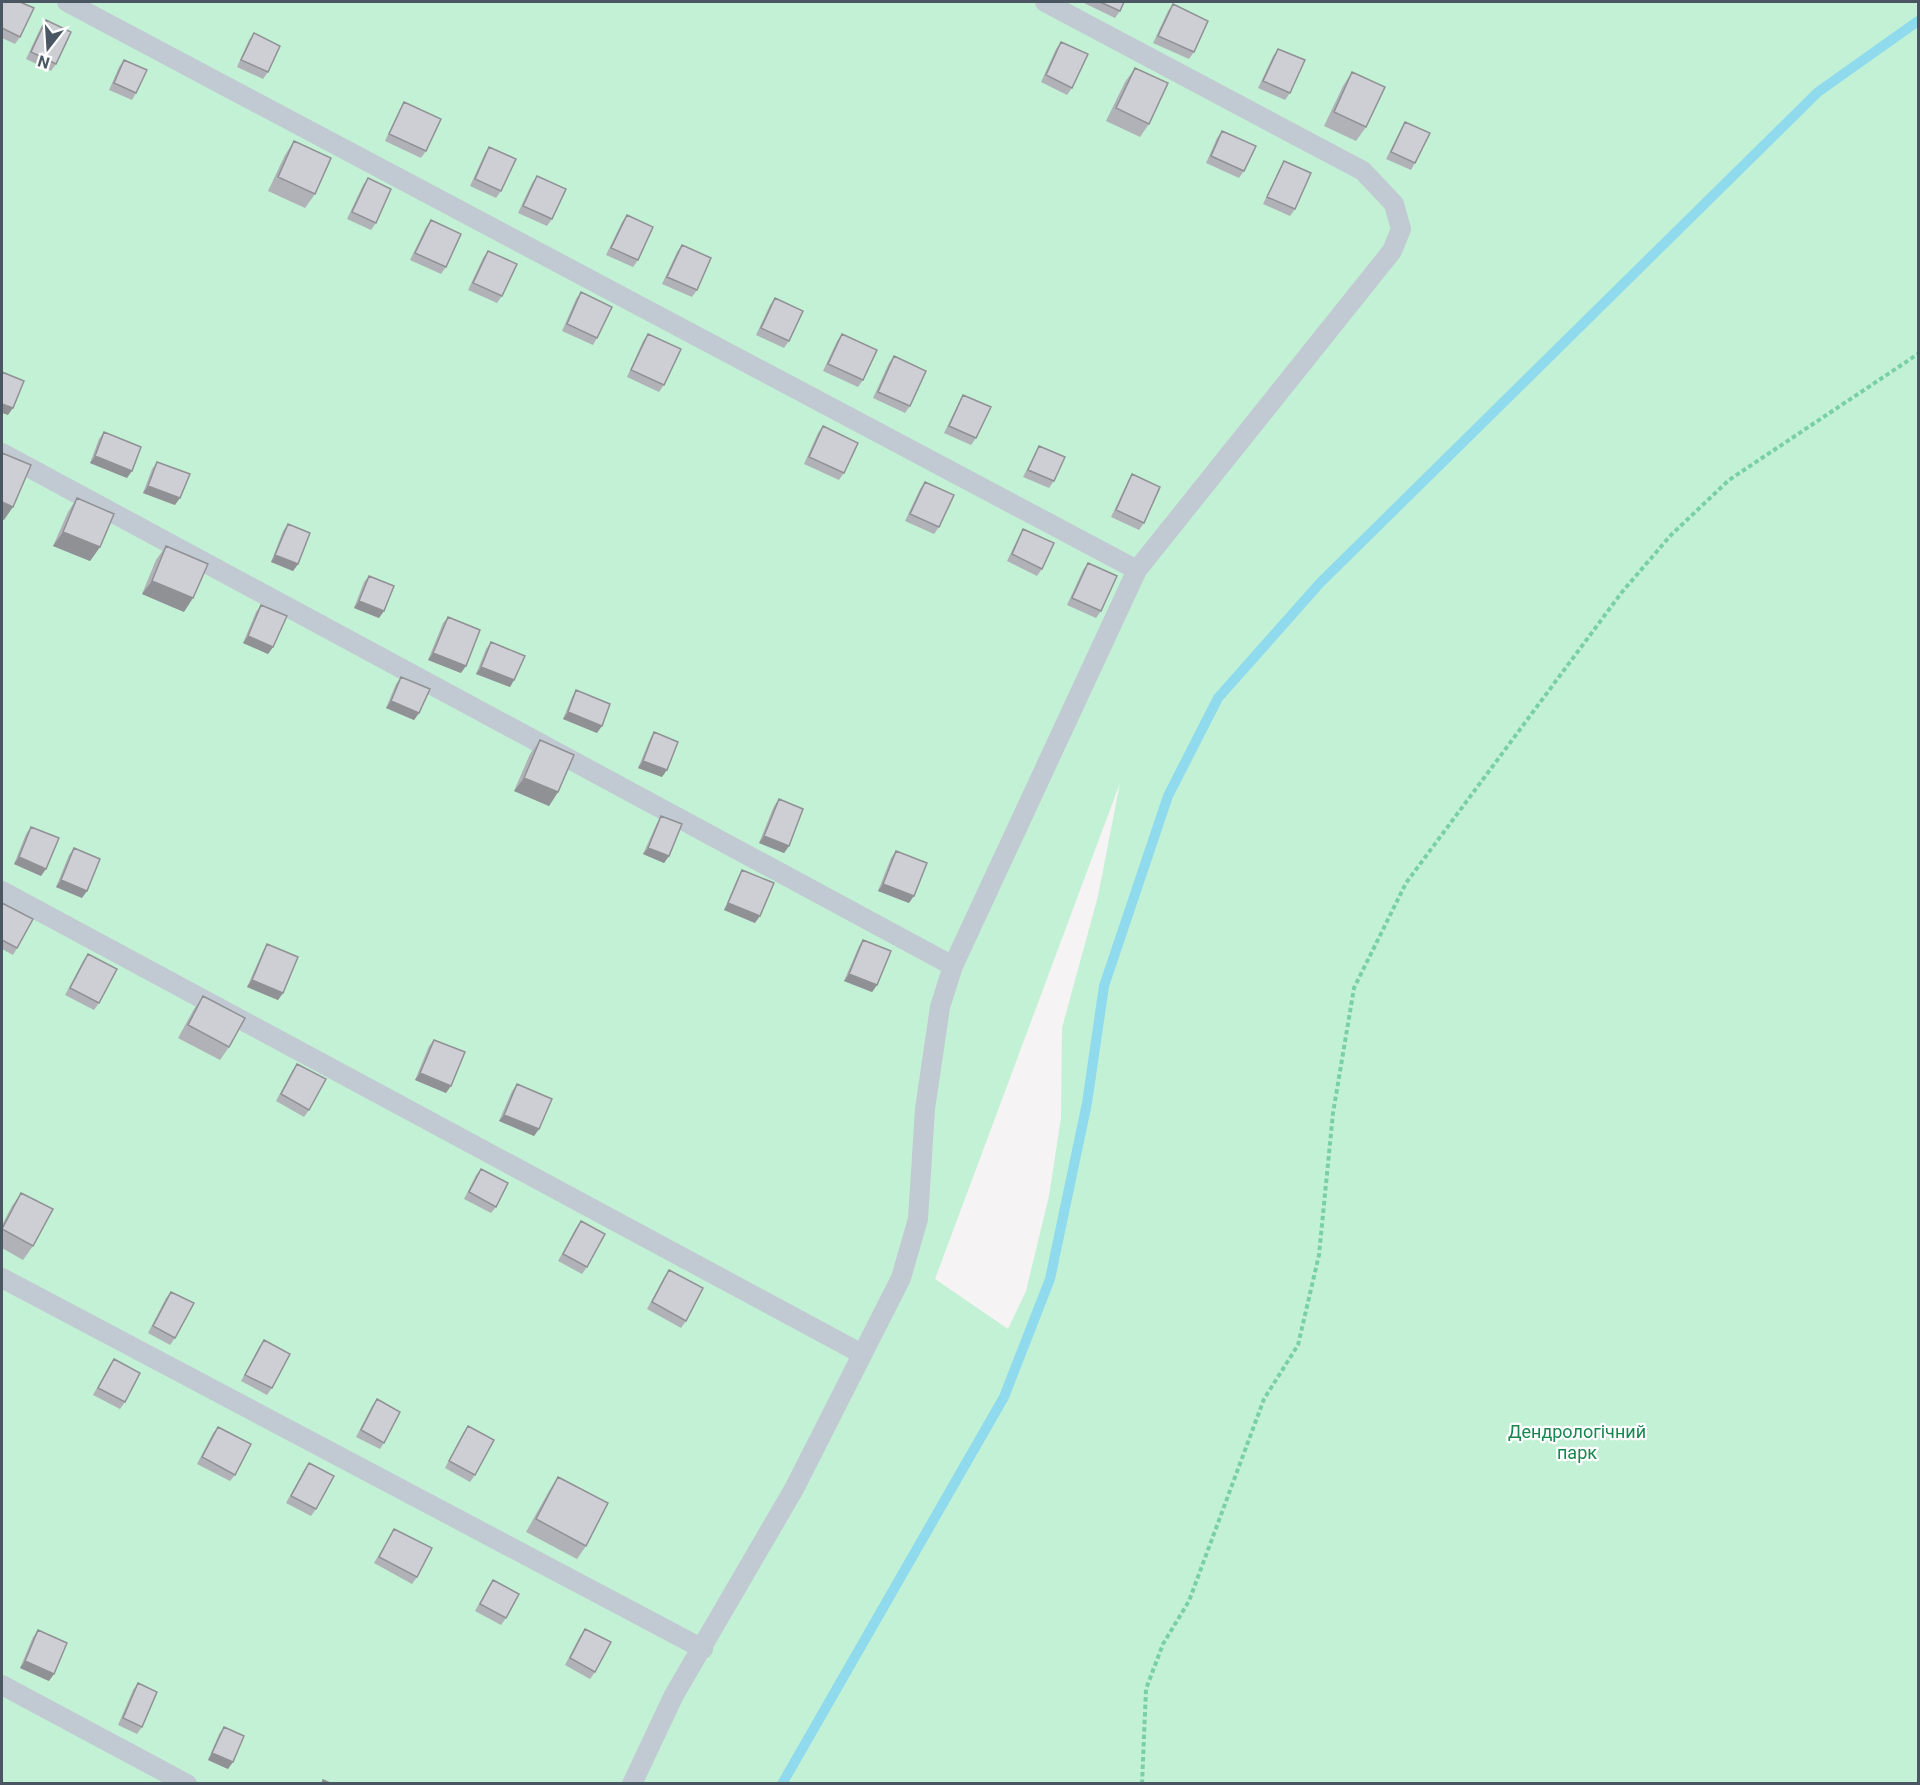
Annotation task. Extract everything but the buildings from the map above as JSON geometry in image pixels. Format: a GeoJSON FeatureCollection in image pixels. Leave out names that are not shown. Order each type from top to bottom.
{"type":"FeatureCollection","features":[{"type":"Feature","properties":{"kind":"lane"},"geometry":{"type":"LineString","coordinates":[[68,2],[1137,570]]}},
{"type":"Feature","properties":{"kind":"lane"},"geometry":{"type":"LineString","coordinates":[[632,1784],[674,1695],[703,1649],[794,1489],[901,1278],[918,1219],[925,1109],[940,1007],[953,966],[1137,570],[1392,251],[1401,229],[1394,204],[1363,171],[1045,2]]}},
{"type":"Feature","properties":{"kind":"lane"},"geometry":{"type":"LineString","coordinates":[[2,453],[953,966]]}},
{"type":"Feature","properties":{"kind":"lane"},"geometry":{"type":"LineString","coordinates":[[2,891],[861,1354]]}},
{"type":"Feature","properties":{"kind":"lane"},"geometry":{"type":"LineString","coordinates":[[2,1278],[703,1649]]}},
{"type":"Feature","properties":{"kind":"lane"},"geometry":{"type":"LineString","coordinates":[[2,1685],[187,1784]]}},
{"type":"Feature","properties":{"kind":"path"},"geometry":{"type":"LineString","coordinates":[[1142,1784],[1146,1689],[1163,1644],[1189,1600],[1264,1399],[1298,1345],[1319,1255],[1333,1113],[1354,988],[1406,883],[1622,592],[1671,535],[1728,480],[1918,354]]}},
{"type":"Feature","properties":{"kind":"green space","name":"Дендрологічний парк"},"geometry":{"type":"Polygon","coordinates":[[[2,2],[1918,2],[1918,1783],[2,1784],[2,2]],[[1120,783],[935,1279],[1008,1329],[1026,1291],[1049,1196],[1061,1118],[1062,1028],[1098,896],[1120,783]]]}},
{"type":"Feature","properties":{"kind":"waterway"},"geometry":{"type":"LineString","coordinates":[[782,1784],[1004,1397],[1050,1279],[1087,1103],[1104,986],[1168,796],[1218,698],[1320,583],[1818,92],[1918,21]]}}]}
